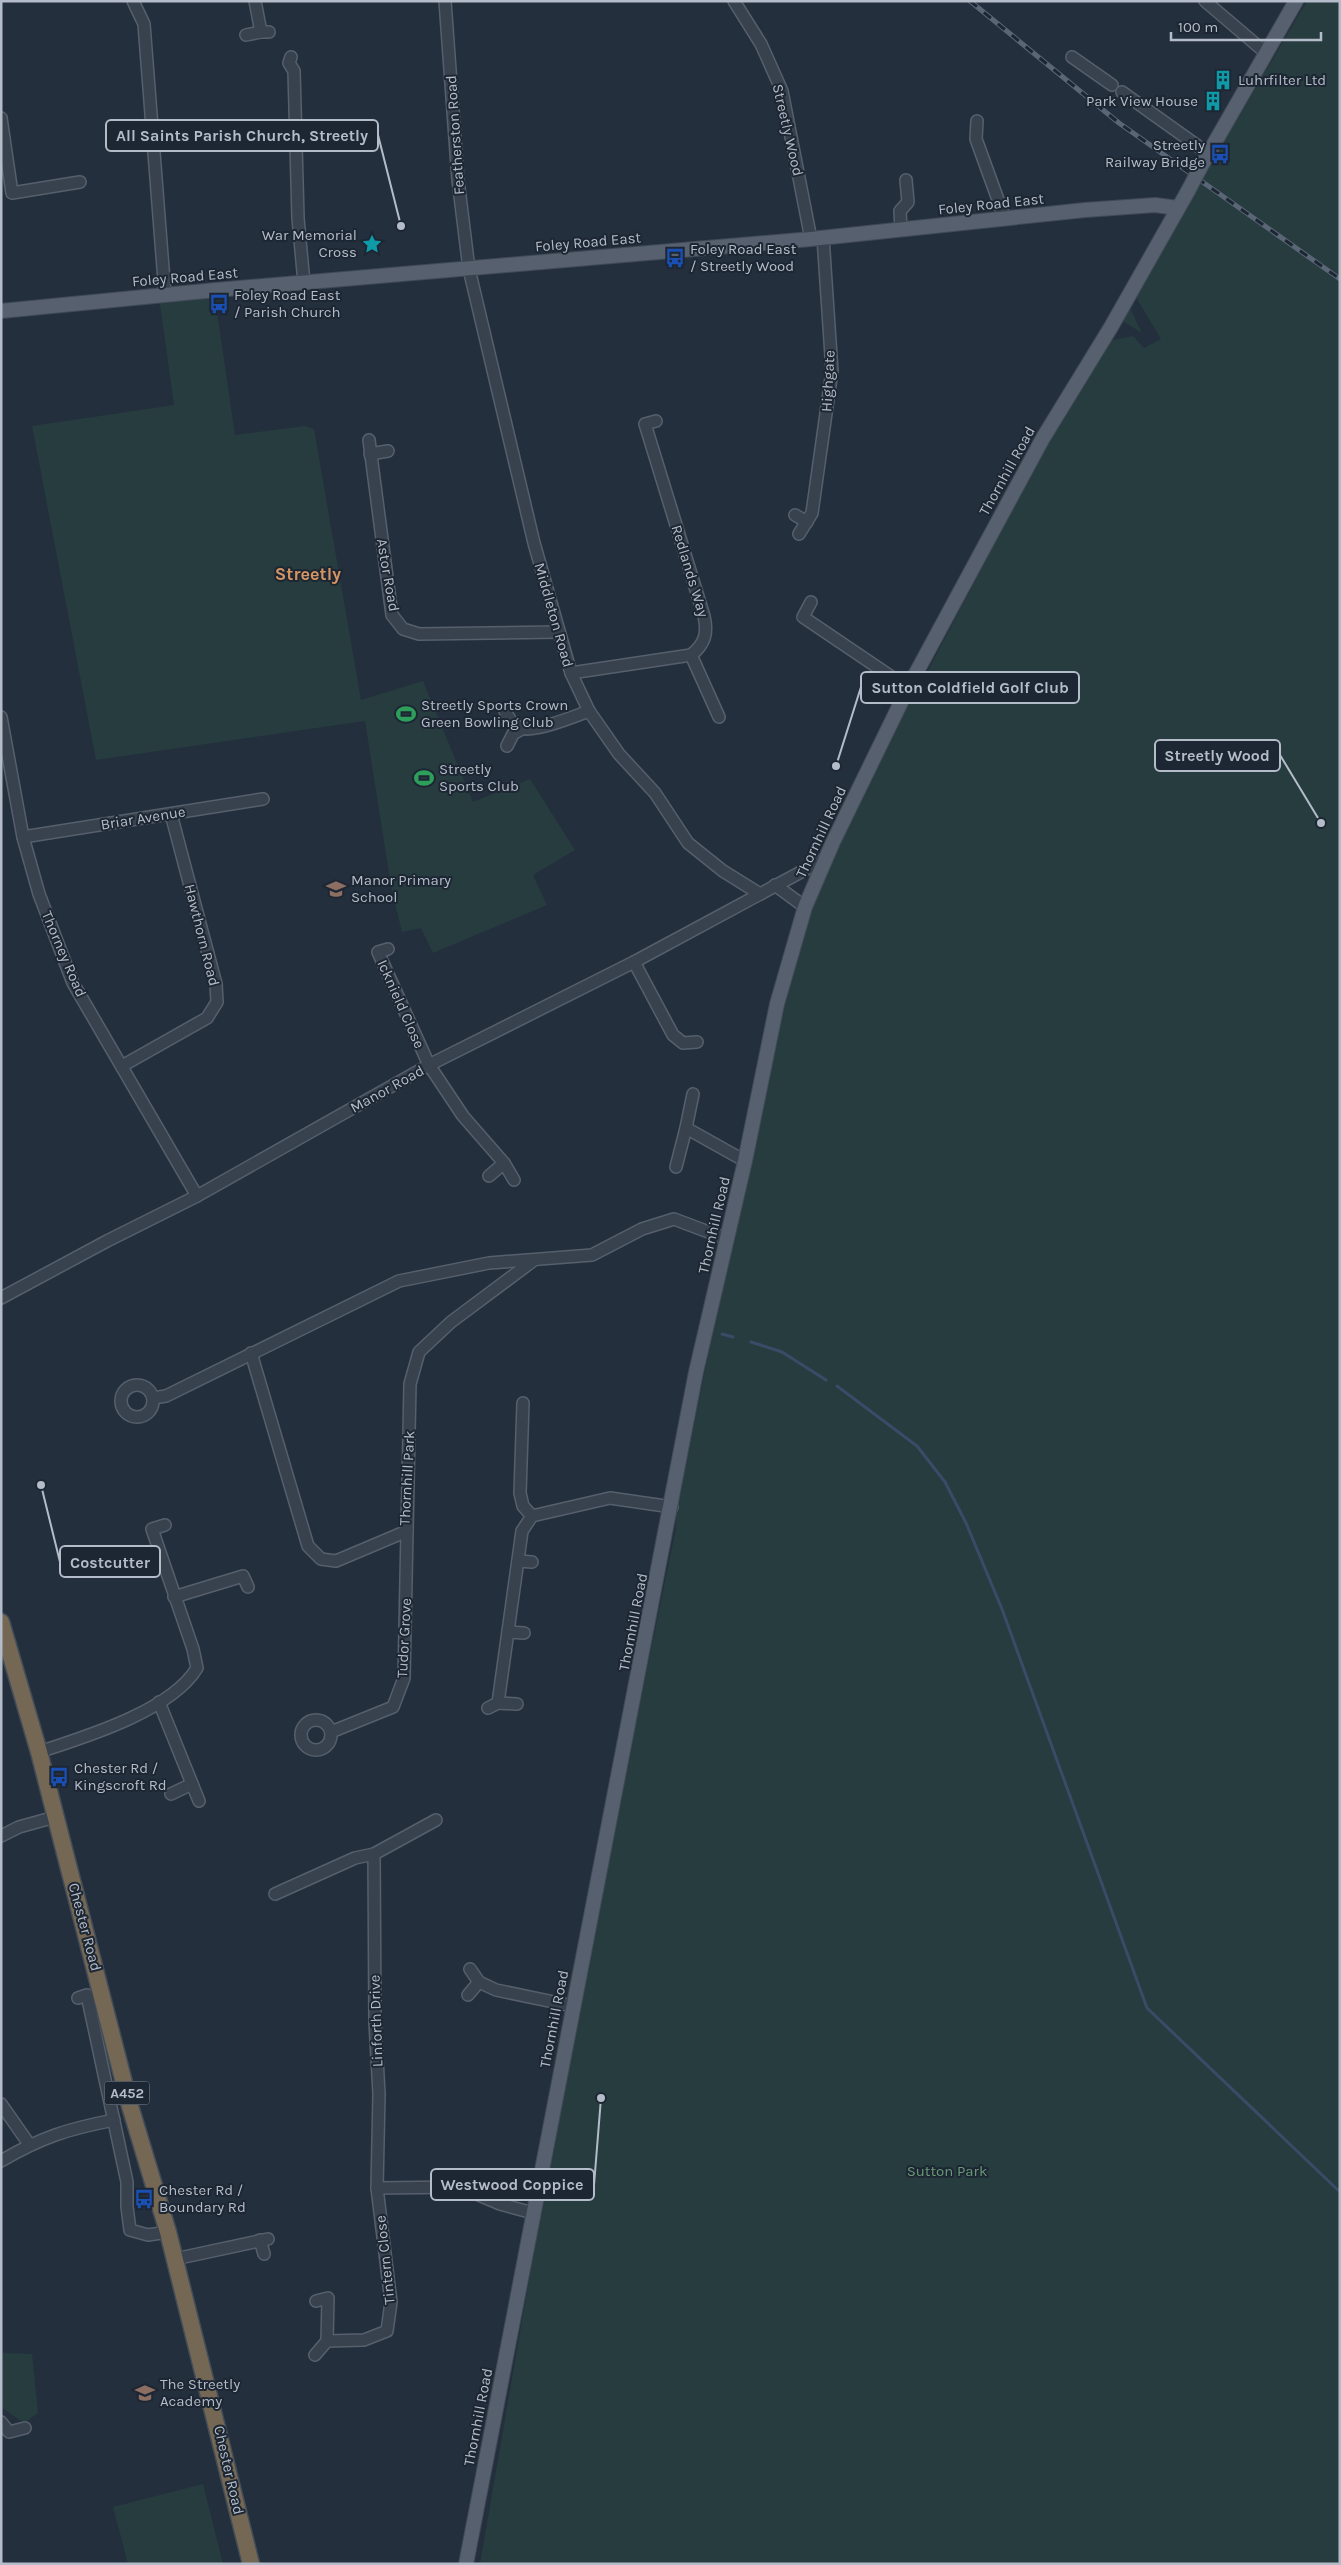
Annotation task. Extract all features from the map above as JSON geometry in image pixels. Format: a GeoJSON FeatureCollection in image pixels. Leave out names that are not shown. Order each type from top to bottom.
{"type":"FeatureCollection","features":[{"type":"Feature","properties":{"kind":"highway","name":"Chester Road"},"geometry":{"type":"LineString","coordinates":[[1,1622],[97,1973],[130,2106],[168,2232],[251,2564]]}},
{"type":"Feature","properties":{"kind":"main road","name":"Thornhill Road"},"geometry":{"type":"LineString","coordinates":[[466,2564],[573,2006],[672,1507],[696,1372],[726,1238],[746,1162],[777,1004],[806,907],[825,859],[908,688],[1043,438],[1111,327],[1296,1]]}},
{"type":"Feature","properties":{"kind":"main road","name":"Foley Road East"},"geometry":{"type":"LineString","coordinates":[[1,311],[164,294],[817,238],[1155,205],[1178,208]]}},
{"type":"Feature","properties":{"kind":"street"},"geometry":{"type":"LineString","coordinates":[[132,1],[144,24],[164,294]]}},
{"type":"Feature","properties":{"kind":"street"},"geometry":{"type":"LineString","coordinates":[[246,35],[265,32],[255,1]]}},
{"type":"Feature","properties":{"kind":"street","name":"Featherston Road"},"geometry":{"type":"LineString","coordinates":[[446,1],[458,180],[468,269]]}},
{"type":"Feature","properties":{"kind":"street","name":"Streetly Wood"},"geometry":{"type":"LineString","coordinates":[[734,1],[760,44],[782,91],[817,238]]}},
{"type":"Feature","properties":{"kind":"street"},"geometry":{"type":"LineString","coordinates":[[1205,1],[1266,53]]}},
{"type":"Feature","properties":{"kind":"street"},"geometry":{"type":"LineString","coordinates":[[291,57],[289,63],[297,70],[298,218],[304,283]]}},
{"type":"Feature","properties":{"kind":"street"},"geometry":{"type":"LineString","coordinates":[[1072,57],[1112,85]]}},
{"type":"Feature","properties":{"kind":"street"},"geometry":{"type":"LineString","coordinates":[[1122,92],[1208,154]]}},
{"type":"Feature","properties":{"kind":"street"},"geometry":{"type":"LineString","coordinates":[[1,118],[6,194],[67,178],[80,182]]}},
{"type":"Feature","properties":{"kind":"street"},"geometry":{"type":"LineString","coordinates":[[977,121],[976,139],[1005,219]]}},
{"type":"Feature","properties":{"kind":"street"},"geometry":{"type":"LineString","coordinates":[[901,230],[900,211],[908,202],[906,180]]}},
{"type":"Feature","properties":{"kind":"street","name":"Highgate"},"geometry":{"type":"LineString","coordinates":[[799,534],[812,513],[832,371],[817,238]]}},
{"type":"Feature","properties":{"kind":"street","name":"Middleton Road"},"geometry":{"type":"LineString","coordinates":[[468,269],[534,543],[571,673],[589,711],[619,754],[655,793],[688,843],[723,870],[760,894]]}},
{"type":"Feature","properties":{"kind":"street","name":"Redlands Way"},"geometry":{"type":"LineString","coordinates":[[645,424],[707,628],[700,648],[692,655]]}},
{"type":"Feature","properties":{"kind":"street","name":"Astor Road"},"geometry":{"type":"LineString","coordinates":[[369,440],[392,615],[403,629],[419,634],[558,632]]}},
{"type":"Feature","properties":{"kind":"street"},"geometry":{"type":"LineString","coordinates":[[370,454],[388,451]]}},
{"type":"Feature","properties":{"kind":"street"},"geometry":{"type":"LineString","coordinates":[[795,515],[807,522]]}},
{"type":"Feature","properties":{"kind":"street"},"geometry":{"type":"LineString","coordinates":[[811,602],[803,617],[908,688]]}},
{"type":"Feature","properties":{"kind":"street"},"geometry":{"type":"LineString","coordinates":[[571,673],[692,655],[718,717]]}},
{"type":"Feature","properties":{"kind":"street"},"geometry":{"type":"LineString","coordinates":[[505,711],[510,722],[522,729]]}},
{"type":"Feature","properties":{"kind":"street"},"geometry":{"type":"LineString","coordinates":[[507,746],[513,734],[522,729],[540,727],[589,711]]}},
{"type":"Feature","properties":{"kind":"street","name":"Thorney Road"},"geometry":{"type":"LineString","coordinates":[[1,717],[23,837],[39,894],[74,982],[197,1196]]}},
{"type":"Feature","properties":{"kind":"street","name":"Briar Avenue"},"geometry":{"type":"LineString","coordinates":[[23,837],[263,799]]}},
{"type":"Feature","properties":{"kind":"street","name":"Hawthorn Road"},"geometry":{"type":"LineString","coordinates":[[122,1066],[208,1018],[217,1002],[216,984],[171,814]]}},
{"type":"Feature","properties":{"kind":"street","name":"Manor Road"},"geometry":{"type":"LineString","coordinates":[[1,1298],[106,1240],[197,1196],[429,1065],[634,962],[825,859]]}},
{"type":"Feature","properties":{"kind":"street"},"geometry":{"type":"LineString","coordinates":[[776,885],[806,907]]}},
{"type":"Feature","properties":{"kind":"street","name":"Icknield Close"},"geometry":{"type":"LineString","coordinates":[[388,949],[378,952],[429,1065]]}},
{"type":"Feature","properties":{"kind":"street"},"geometry":{"type":"LineString","coordinates":[[634,962],[674,1035],[683,1043],[696,1042]]}},
{"type":"Feature","properties":{"kind":"street"},"geometry":{"type":"LineString","coordinates":[[429,1065],[463,1116],[504,1163],[514,1180]]}},
{"type":"Feature","properties":{"kind":"street"},"geometry":{"type":"LineString","coordinates":[[676,1167],[693,1094]]}},
{"type":"Feature","properties":{"kind":"street"},"geometry":{"type":"LineString","coordinates":[[686,1128],[746,1162]]}},
{"type":"Feature","properties":{"kind":"street"},"geometry":{"type":"LineString","coordinates":[[489,1176],[504,1163]]}},
{"type":"Feature","properties":{"kind":"street"},"geometry":{"type":"LineString","coordinates":[[153,1398],[166,1396],[399,1280],[489,1263],[592,1255],[642,1229],[674,1220],[726,1238]]}},
{"type":"Feature","properties":{"kind":"street","name":"Thornhill Park"},"geometry":{"type":"LineString","coordinates":[[251,1353],[308,1546],[320,1559],[336,1561],[407,1531],[410,1384],[420,1352],[451,1322],[534,1260]]}},
{"type":"Feature","properties":{"kind":"street"},"geometry":{"type":"LineString","coordinates":[[522,1403],[528,1438],[520,1493],[523,1506],[532,1516]]}},
{"type":"Feature","properties":{"kind":"street"},"geometry":{"type":"LineString","coordinates":[[517,1704],[493,1705],[508,1632],[522,1530],[532,1516],[610,1498],[672,1507]]}},
{"type":"Feature","properties":{"kind":"street"},"geometry":{"type":"LineString","coordinates":[[38,1752],[102,1731],[159,1702],[188,1682],[197,1668],[193,1650],[152,1529],[165,1525]]}},
{"type":"Feature","properties":{"kind":"street","name":"Tudor Grove"},"geometry":{"type":"LineString","coordinates":[[331,1732],[393,1707],[399,1695],[404,1678],[407,1531]]}},
{"type":"Feature","properties":{"kind":"street"},"geometry":{"type":"LineString","coordinates":[[518,1561],[532,1562]]}},
{"type":"Feature","properties":{"kind":"street"},"geometry":{"type":"LineString","coordinates":[[174,1597],[243,1576],[248,1587]]}},
{"type":"Feature","properties":{"kind":"street"},"geometry":{"type":"LineString","coordinates":[[508,1632],[524,1633]]}},
{"type":"Feature","properties":{"kind":"street"},"geometry":{"type":"LineString","coordinates":[[159,1702],[199,1801]]}},
{"type":"Feature","properties":{"kind":"street"},"geometry":{"type":"LineString","coordinates":[[171,1794],[192,1784]]}},
{"type":"Feature","properties":{"kind":"street"},"geometry":{"type":"LineString","coordinates":[[1,1836],[19,1826],[55,1817]]}},
{"type":"Feature","properties":{"kind":"street"},"geometry":{"type":"LineString","coordinates":[[276,1894],[288,1894],[355,1858],[374,1854],[425,1832],[436,1820]]}},
{"type":"Feature","properties":{"kind":"street","name":"Linforth Drive"},"geometry":{"type":"LineString","coordinates":[[374,1854],[375,2022],[379,2094],[377,2188]]}},
{"type":"Feature","properties":{"kind":"street"},"geometry":{"type":"LineString","coordinates":[[470,1969],[479,1982],[496,1990],[573,2006]]}},
{"type":"Feature","properties":{"kind":"street"},"geometry":{"type":"LineString","coordinates":[[468,1995],[479,1982]]}},
{"type":"Feature","properties":{"kind":"street","name":"Chester Road"},"geometry":{"type":"LineString","coordinates":[[78,1998],[87,1996],[127,2182],[127,2207],[130,2230],[148,2235],[168,2232]]}},
{"type":"Feature","properties":{"kind":"street"},"geometry":{"type":"LineString","coordinates":[[1,2104],[29,2144]]}},
{"type":"Feature","properties":{"kind":"street"},"geometry":{"type":"LineString","coordinates":[[1,2161],[29,2144],[68,2129],[114,2120]]}},
{"type":"Feature","properties":{"kind":"street"},"geometry":{"type":"LineString","coordinates":[[377,2188],[460,2187],[500,2204],[533,2213]]}},
{"type":"Feature","properties":{"kind":"street","name":"Tintern Close"},"geometry":{"type":"LineString","coordinates":[[327,2341],[364,2340],[387,2331],[391,2302],[377,2188]]}},
{"type":"Feature","properties":{"kind":"street"},"geometry":{"type":"LineString","coordinates":[[175,2259],[264,2240],[264,2254]]}},
{"type":"Feature","properties":{"kind":"street"},"geometry":{"type":"LineString","coordinates":[[315,2355],[327,2341],[328,2298],[316,2302]]}},
{"type":"Feature","properties":{"kind":"street"},"geometry":{"type":"LineString","coordinates":[[1,2422],[9,2432],[25,2428]]}},
{"type":"Feature","properties":{"kind":"green space","name":"Sutton Park"},"geometry":{"type":"Polygon","coordinates":[[[1307,1],[1340,1],[1340,2564],[480,2564],[541,2210],[600,1897],[676,1528],[676,1513],[749,1154],[800,942],[833,853],[879,754],[921,684],[1053,432],[1108,341],[1133,336],[1144,348],[1161,339],[1134,294],[1307,1]]]}},
{"type":"Feature","properties":{"kind":"green space"},"geometry":{"type":"Polygon","coordinates":[[[214,291],[235,435],[305,426],[314,429],[361,700],[423,681],[473,802],[530,779],[575,850],[533,875],[547,905],[433,953],[421,928],[402,932],[391,886],[365,721],[96,760],[32,426],[174,405],[159,297],[214,291]]]}},
{"type":"Feature","properties":{"kind":"green space"},"geometry":{"type":"Polygon","coordinates":[[[1129,306],[1142,333],[1121,320],[1129,306]]]}},
{"type":"Feature","properties":{"kind":"green space"},"geometry":{"type":"Polygon","coordinates":[[[2,2353],[32,2354],[38,2413],[24,2423],[1,2407],[2,2353]]]}},
{"type":"Feature","properties":{"kind":"green space"},"geometry":{"type":"Polygon","coordinates":[[[203,2484],[223,2564],[128,2564],[113,2507],[203,2484]]]}},
{"type":"Feature","properties":{"kind":"waterway"},"geometry":{"type":"LineString","coordinates":[[722,1334],[733,1337]]}},
{"type":"Feature","properties":{"kind":"waterway"},"geometry":{"type":"LineString","coordinates":[[751,1342],[782,1352],[826,1380]]}},
{"type":"Feature","properties":{"kind":"waterway"},"geometry":{"type":"LineString","coordinates":[[837,1386],[917,1446],[945,1482],[966,1523],[1002,1609],[1147,2008],[1340,2192]]}},
{"type":"Feature","properties":{"kind":"railway"},"geometry":{"type":"LineString","coordinates":[[970,1],[1119,123],[1340,279]]}},
{"type":"Feature","properties":{"kind":"place","name":"Luhrfilter Ltd"},"geometry":{"type":"Point","coordinates":[1223,80]}},
{"type":"Feature","properties":{"kind":"place","name":"Park View House"},"geometry":{"type":"Point","coordinates":[1213,101]}},
{"type":"Feature","properties":{"kind":"place","name":"Streetly Railway Bridge"},"geometry":{"type":"Point","coordinates":[1220,154]}},
{"type":"Feature","properties":{"kind":"place","name":"All Saints Parish Church, Streetly"},"geometry":{"type":"Point","coordinates":[401,226]}},
{"type":"Feature","properties":{"kind":"place","name":"War Memorial Cross"},"geometry":{"type":"Point","coordinates":[372,244]}},
{"type":"Feature","properties":{"kind":"place","name":"Foley Road East / Streetly Wood"},"geometry":{"type":"Point","coordinates":[675,258]}},
{"type":"Feature","properties":{"kind":"place","name":"Foley Road East / Parish Church"},"geometry":{"type":"Point","coordinates":[219,304]}},
{"type":"Feature","properties":{"kind":"place","name":"Streetly Sports Crown Green Bowling Club"},"geometry":{"type":"Point","coordinates":[406,714]}},
{"type":"Feature","properties":{"kind":"place","name":"Sutton Coldfield Golf Club"},"geometry":{"type":"Point","coordinates":[836,766]}},
{"type":"Feature","properties":{"kind":"place","name":"Streetly Sports Club"},"geometry":{"type":"Point","coordinates":[424,778]}},
{"type":"Feature","properties":{"kind":"place","name":"Streetly Wood"},"geometry":{"type":"Point","coordinates":[1321,823]}},
{"type":"Feature","properties":{"kind":"place","name":"Manor Primary School"},"geometry":{"type":"Point","coordinates":[336,889]}},
{"type":"Feature","properties":{"kind":"place","name":"Costcutter"},"geometry":{"type":"Point","coordinates":[41,1485]}},
{"type":"Feature","properties":{"kind":"place","name":"Chester Rd / Kingscroft Rd"},"geometry":{"type":"Point","coordinates":[59,1777]}},
{"type":"Feature","properties":{"kind":"place","name":"Westwood Coppice"},"geometry":{"type":"Point","coordinates":[601,2098]}},
{"type":"Feature","properties":{"kind":"place","name":"Chester Rd / Boundary Rd"},"geometry":{"type":"Point","coordinates":[144,2199]}},
{"type":"Feature","properties":{"kind":"place","name":"The Streetly Academy"},"geometry":{"type":"Point","coordinates":[145,2393]}},
{"type":"Feature","properties":{"kind":"district","name":"Streetly"},"geometry":{"type":"Point","coordinates":[308,574]}}]}
